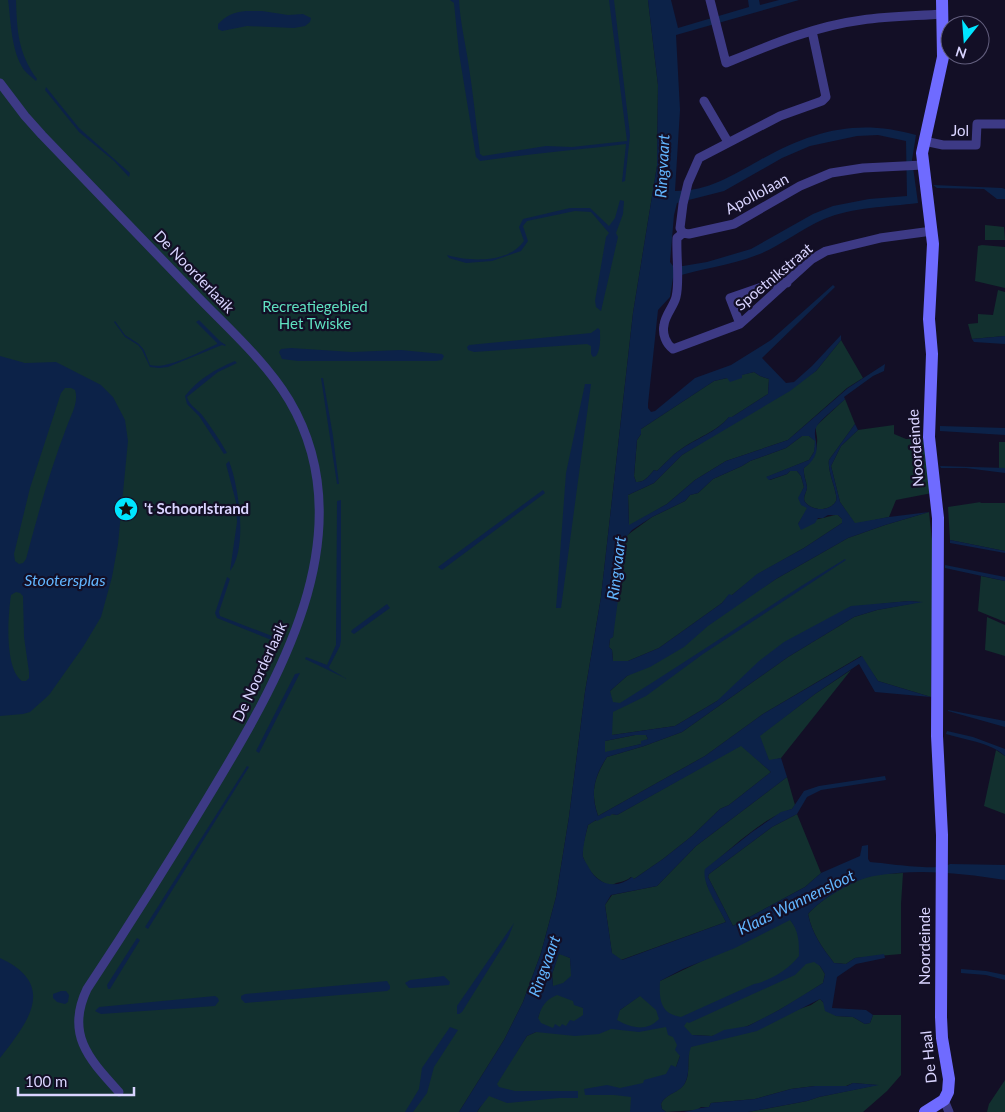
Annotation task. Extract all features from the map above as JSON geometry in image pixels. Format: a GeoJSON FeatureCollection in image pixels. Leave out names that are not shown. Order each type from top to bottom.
{"type":"FeatureCollection","features":[{"type":"Feature","properties":{"kind":"street"},"geometry":{"type":"LineString","coordinates":[[710,0],[726,63],[812,31],[861,20],[943,14]]}},
{"type":"Feature","properties":{"kind":"street","name":"Noordeinde"},"geometry":{"type":"LineString","coordinates":[[941,1017],[942,871],[937,736],[938,518],[929,437],[932,354],[929,319],[933,257],[932,231],[914,165],[924,141],[943,57],[942,0]]}},
{"type":"Feature","properties":{"kind":"street"},"geometry":{"type":"LineString","coordinates":[[683,232],[680,228],[683,204],[699,158],[780,116],[826,98],[812,31]]}},
{"type":"Feature","properties":{"kind":"street","name":"De Noorderlaaik"},"geometry":{"type":"LineString","coordinates":[[0,84],[30,122],[238,338],[280,386],[296,413],[314,463],[318,481],[319,527],[314,569],[286,656],[253,724],[162,873],[86,990],[80,1003],[78,1018],[81,1040],[92,1062],[119,1092]]}},
{"type":"Feature","properties":{"kind":"street"},"geometry":{"type":"LineString","coordinates":[[704,101],[728,142]]}},
{"type":"Feature","properties":{"kind":"street","name":"Jol"},"geometry":{"type":"LineString","coordinates":[[924,141],[943,144],[976,145],[977,124],[1005,124]]}},
{"type":"Feature","properties":{"kind":"street","name":"Apollolaan"},"geometry":{"type":"LineString","coordinates":[[683,232],[689,234],[734,224],[800,186],[831,173],[863,168],[914,165]]}},
{"type":"Feature","properties":{"kind":"street","name":"Spoetnikstraat"},"geometry":{"type":"LineString","coordinates":[[683,232],[677,238],[676,300],[664,324],[664,334],[668,345],[673,349],[740,324],[812,259],[826,251],[880,238],[932,231]]}},
{"type":"Feature","properties":{"kind":"street"},"geometry":{"type":"LineString","coordinates":[[740,324],[730,298],[776,282],[787,283]]}},
{"type":"Feature","properties":{"kind":"street","name":"De Haal"},"geometry":{"type":"LineString","coordinates":[[925,1112],[946,1106],[949,1079],[942,1038],[941,1017]]}},
{"type":"Feature","properties":{"kind":"green space","name":"Recreatiegebied Het Twiske"},"geometry":{"type":"Polygon","coordinates":[[[0,0],[648,0],[658,85],[657,166],[633,313],[601,597],[585,692],[569,817],[556,897],[541,953],[523,1002],[504,1040],[459,1112],[0,1112],[0,0]]]}},
{"type":"Feature","properties":{"kind":"green space"},"geometry":{"type":"Polygon","coordinates":[[[985,225],[1004,227],[1005,240],[985,240],[985,225]]]}},
{"type":"Feature","properties":{"kind":"green space"},"geometry":{"type":"Polygon","coordinates":[[[978,246],[1005,247],[1005,288],[975,281],[978,246]]]}},
{"type":"Feature","properties":{"kind":"green space"},"geometry":{"type":"Polygon","coordinates":[[[998,290],[1005,292],[1005,336],[972,339],[968,324],[978,323],[978,314],[993,315],[998,290]]]}},
{"type":"Feature","properties":{"kind":"green space"},"geometry":{"type":"Polygon","coordinates":[[[841,340],[863,378],[847,388],[788,440],[726,461],[695,480],[667,504],[629,526],[628,495],[654,483],[682,455],[816,371],[841,340]]]}},
{"type":"Feature","properties":{"kind":"green space"},"geometry":{"type":"Polygon","coordinates":[[[754,372],[769,379],[768,394],[732,417],[729,417],[719,427],[686,446],[644,480],[636,482],[634,476],[637,440],[641,434],[641,429],[714,381],[754,372]]]}},
{"type":"Feature","properties":{"kind":"green space"},"geometry":{"type":"Polygon","coordinates":[[[845,399],[855,424],[829,460],[836,501],[825,509],[816,509],[808,505],[804,500],[807,487],[804,468],[815,454],[817,441],[816,426],[845,399]]]}},
{"type":"Feature","properties":{"kind":"green space"},"geometry":{"type":"Polygon","coordinates":[[[894,425],[894,434],[906,439],[923,438],[932,493],[896,500],[889,517],[855,524],[840,502],[831,466],[841,446],[858,430],[894,425]]]}},
{"type":"Feature","properties":{"kind":"green space"},"geometry":{"type":"Polygon","coordinates":[[[802,436],[809,436],[816,441],[814,452],[809,460],[767,477],[770,480],[787,474],[790,471],[797,471],[801,476],[804,487],[799,498],[808,508],[798,524],[838,515],[842,519],[842,523],[804,548],[758,574],[732,595],[729,595],[722,603],[659,648],[628,661],[613,661],[612,650],[609,647],[610,638],[613,637],[618,560],[622,542],[626,536],[652,517],[685,501],[690,495],[698,493],[713,479],[750,461],[786,448],[802,436]]]}},
{"type":"Feature","properties":{"kind":"green space"},"geometry":{"type":"Polygon","coordinates":[[[999,442],[1005,442],[1005,468],[999,468],[999,442]]]}},
{"type":"Feature","properties":{"kind":"green space"},"geometry":{"type":"Polygon","coordinates":[[[981,502],[1005,503],[1005,551],[950,540],[948,507],[981,502]]]}},
{"type":"Feature","properties":{"kind":"green space"},"geometry":{"type":"Polygon","coordinates":[[[929,512],[933,550],[931,697],[878,681],[861,656],[763,714],[705,756],[598,816],[594,800],[595,785],[607,757],[682,732],[788,657],[854,617],[877,610],[920,602],[909,601],[851,607],[717,701],[675,726],[612,735],[610,691],[627,676],[776,579],[848,538],[929,512]]]}},
{"type":"Feature","properties":{"kind":"green space"},"geometry":{"type":"Polygon","coordinates":[[[981,576],[1005,581],[1005,622],[978,611],[981,576]]]}},
{"type":"Feature","properties":{"kind":"green space"},"geometry":{"type":"Polygon","coordinates":[[[987,617],[1005,625],[1005,656],[985,650],[987,617]]]}},
{"type":"Feature","properties":{"kind":"green space"},"geometry":{"type":"Polygon","coordinates":[[[851,670],[781,758],[769,761],[759,736],[851,670]]]}},
{"type":"Feature","properties":{"kind":"green space"},"geometry":{"type":"Polygon","coordinates":[[[635,735],[646,735],[648,739],[641,744],[605,753],[605,741],[635,735]]]}},
{"type":"Feature","properties":{"kind":"green space"},"geometry":{"type":"Polygon","coordinates":[[[741,745],[771,772],[729,805],[720,809],[692,836],[634,879],[631,877],[611,886],[602,882],[590,871],[583,857],[588,825],[609,815],[617,815],[741,745]]]}},
{"type":"Feature","properties":{"kind":"green space"},"geometry":{"type":"Polygon","coordinates":[[[996,750],[1005,756],[1005,814],[984,806],[996,750]]]}},
{"type":"Feature","properties":{"kind":"green space"},"geometry":{"type":"Polygon","coordinates":[[[787,777],[795,805],[792,809],[781,813],[758,827],[705,870],[707,885],[726,922],[621,960],[612,954],[605,905],[612,895],[657,886],[696,846],[787,777]]]}},
{"type":"Feature","properties":{"kind":"green space"},"geometry":{"type":"Polygon","coordinates":[[[797,814],[821,873],[805,887],[733,926],[708,877],[709,874],[772,827],[797,814]]]}},
{"type":"Feature","properties":{"kind":"green space"},"geometry":{"type":"Polygon","coordinates":[[[903,873],[901,954],[855,958],[846,964],[834,963],[815,934],[808,914],[828,897],[863,878],[903,873]]]}},
{"type":"Feature","properties":{"kind":"green space"},"geometry":{"type":"Polygon","coordinates":[[[790,919],[825,974],[823,983],[769,1016],[739,1029],[711,1036],[691,1035],[676,1067],[632,1100],[633,1112],[477,1112],[527,1036],[536,1032],[541,1007],[553,987],[552,974],[559,953],[570,958],[574,1001],[583,1008],[584,1015],[620,1010],[660,981],[790,919]]]}},
{"type":"Feature","properties":{"kind":"green space"},"geometry":{"type":"Polygon","coordinates":[[[820,999],[836,1016],[853,1017],[865,1024],[870,1023],[873,1015],[901,1015],[901,1075],[887,1091],[863,1112],[748,1112],[877,1085],[853,1083],[846,1086],[815,1086],[791,1089],[755,1099],[711,1103],[709,1107],[701,1107],[697,1110],[666,1112],[662,1109],[661,1104],[663,1100],[679,1089],[687,1079],[690,1047],[811,1005],[820,999]]]}},
{"type":"Feature","properties":{"kind":"green space"},"geometry":{"type":"Polygon","coordinates":[[[1005,1080],[1005,1112],[987,1112],[989,1104],[1005,1080]]]}},
{"type":"Feature","properties":{"kind":"water"},"geometry":{"type":"Polygon","coordinates":[[[8,0],[16,0],[17,22],[22,51],[37,79],[36,81],[24,70],[16,54],[8,0]]]}},
{"type":"Feature","properties":{"kind":"water"},"geometry":{"type":"Polygon","coordinates":[[[450,0],[459,0],[480,154],[483,156],[546,146],[572,147],[627,141],[609,0],[614,0],[630,135],[625,181],[622,182],[626,144],[480,161],[476,157],[459,53],[454,3],[450,0]]]}},
{"type":"Feature","properties":{"kind":"water"},"geometry":{"type":"Polygon","coordinates":[[[648,0],[671,0],[678,28],[749,7],[748,0],[759,0],[760,5],[779,0],[799,0],[676,35],[680,110],[675,191],[699,188],[719,182],[798,141],[835,130],[874,128],[916,135],[912,160],[918,203],[858,210],[835,215],[815,223],[757,255],[673,278],[670,297],[658,310],[648,404],[651,412],[655,411],[695,378],[731,365],[771,340],[833,285],[835,287],[762,358],[786,383],[794,382],[841,335],[841,340],[816,371],[790,391],[682,455],[654,483],[628,495],[629,525],[667,504],[695,480],[726,461],[788,440],[848,388],[885,364],[884,371],[873,376],[844,397],[845,399],[817,426],[815,435],[817,450],[811,462],[804,468],[807,487],[804,500],[808,505],[816,509],[830,507],[836,501],[829,460],[855,424],[858,430],[841,446],[831,466],[840,502],[855,523],[929,512],[848,538],[776,579],[708,626],[684,647],[650,667],[627,676],[610,691],[613,702],[620,703],[817,576],[846,560],[703,654],[646,696],[613,712],[612,735],[675,726],[717,701],[759,661],[784,642],[851,606],[909,601],[923,602],[877,610],[854,617],[788,657],[682,732],[607,757],[596,778],[594,800],[598,816],[705,756],[763,714],[862,656],[878,681],[931,697],[875,692],[859,664],[815,694],[760,736],[769,760],[781,758],[787,777],[696,846],[657,886],[611,895],[605,905],[612,953],[622,960],[726,922],[708,888],[705,869],[781,812],[792,809],[804,791],[819,786],[885,776],[886,780],[821,790],[807,797],[797,814],[772,827],[709,874],[708,877],[733,926],[805,887],[821,873],[860,856],[862,846],[868,845],[868,859],[870,862],[924,867],[950,864],[1005,865],[1005,880],[939,872],[906,872],[866,878],[847,886],[829,897],[813,908],[808,914],[815,934],[834,963],[846,964],[855,958],[884,954],[885,958],[856,964],[837,977],[832,1008],[866,1010],[873,1015],[870,1023],[865,1024],[853,1017],[836,1016],[825,1011],[823,1002],[820,999],[757,1031],[691,1047],[687,1079],[680,1089],[663,1100],[661,1104],[662,1109],[666,1112],[630,1112],[631,1097],[585,1095],[584,1089],[607,1085],[620,1088],[643,1083],[644,1080],[666,1074],[671,1065],[676,1067],[680,1056],[675,1050],[677,1045],[673,1037],[668,1035],[666,1027],[639,1032],[611,1029],[599,1034],[575,1036],[536,1032],[527,1036],[497,1084],[499,1087],[515,1091],[578,1091],[578,1098],[507,1103],[489,1096],[477,1112],[459,1112],[504,1040],[523,1002],[541,953],[556,897],[569,817],[585,692],[601,597],[633,313],[657,166],[658,85],[648,0]],[[878,135],[857,136],[810,146],[782,158],[724,191],[677,203],[674,215],[670,262],[673,266],[707,262],[751,249],[813,214],[833,206],[869,199],[907,196],[906,141],[878,135]],[[754,372],[742,375],[742,378],[730,382],[727,378],[714,381],[641,429],[641,434],[637,440],[634,476],[636,482],[644,480],[680,450],[712,431],[729,417],[732,417],[768,394],[769,379],[754,372]],[[802,436],[786,448],[750,461],[713,479],[698,493],[690,495],[685,501],[652,517],[632,530],[622,542],[616,582],[619,584],[619,594],[616,597],[618,600],[613,637],[610,639],[609,647],[612,650],[613,661],[628,661],[659,648],[722,603],[729,594],[732,595],[757,574],[804,548],[842,523],[842,519],[838,515],[828,515],[818,518],[815,523],[801,530],[798,524],[807,508],[801,505],[798,498],[804,487],[801,476],[797,471],[790,471],[787,474],[769,480],[766,477],[809,460],[814,452],[815,441],[809,436],[802,436]],[[635,735],[605,741],[605,752],[641,744],[641,741],[648,739],[646,735],[635,735]],[[741,746],[617,815],[612,814],[596,820],[588,825],[583,857],[597,878],[602,882],[614,884],[626,881],[632,877],[634,879],[663,859],[692,836],[720,809],[729,805],[771,772],[741,746]],[[790,920],[735,948],[683,969],[660,981],[662,1005],[669,1013],[681,1017],[785,970],[799,956],[797,933],[790,920]],[[559,954],[552,974],[553,986],[563,983],[571,976],[570,958],[559,954]],[[814,962],[806,964],[795,975],[689,1023],[687,1022],[684,1026],[692,1035],[712,1036],[724,1030],[748,1026],[779,1010],[823,983],[825,974],[820,966],[814,962]],[[557,995],[547,1001],[538,1018],[541,1023],[553,1028],[555,1024],[560,1027],[562,1024],[566,1026],[570,1020],[574,1021],[583,1015],[583,1008],[574,1005],[573,1001],[557,995]],[[640,996],[620,1010],[617,1020],[633,1027],[644,1027],[659,1019],[656,1010],[640,996]]]}},
{"type":"Feature","properties":{"kind":"water"},"geometry":{"type":"Polygon","coordinates":[[[246,11],[262,11],[288,15],[303,14],[311,18],[310,22],[305,26],[294,28],[247,26],[222,31],[218,29],[218,24],[228,16],[246,11]]]}},
{"type":"Feature","properties":{"kind":"water"},"geometry":{"type":"Polygon","coordinates":[[[46,87],[79,128],[130,173],[129,177],[114,161],[79,132],[45,90],[46,87]]]}},
{"type":"Feature","properties":{"kind":"water"},"geometry":{"type":"Polygon","coordinates":[[[933,185],[1002,188],[1005,189],[1005,199],[997,199],[984,189],[937,188],[933,185]]]}},
{"type":"Feature","properties":{"kind":"water"},"geometry":{"type":"Polygon","coordinates":[[[620,200],[624,201],[623,214],[616,233],[618,237],[601,311],[596,307],[595,301],[606,237],[609,233],[591,212],[575,211],[527,221],[523,226],[528,241],[521,251],[492,261],[466,263],[449,258],[447,255],[467,259],[499,257],[517,248],[524,241],[519,227],[523,219],[570,208],[590,208],[609,226],[615,218],[620,200]]]}},
{"type":"Feature","properties":{"kind":"water"},"geometry":{"type":"Polygon","coordinates":[[[199,320],[226,345],[168,367],[159,368],[150,367],[138,345],[125,337],[114,322],[125,335],[139,344],[144,350],[150,365],[157,366],[184,359],[217,344],[196,322],[199,320]]]}},
{"type":"Feature","properties":{"kind":"water"},"geometry":{"type":"Polygon","coordinates":[[[598,328],[600,330],[598,353],[593,357],[591,346],[587,344],[474,352],[468,350],[467,347],[469,345],[591,333],[598,328]]]}},
{"type":"Feature","properties":{"kind":"water"},"geometry":{"type":"Polygon","coordinates":[[[1005,336],[1005,344],[974,342],[972,339],[1005,336]]]}},
{"type":"Feature","properties":{"kind":"water"},"geometry":{"type":"Polygon","coordinates":[[[281,349],[352,352],[401,350],[442,354],[444,356],[442,360],[436,361],[298,361],[282,359],[279,352],[281,349]]]}},
{"type":"Feature","properties":{"kind":"water","name":"Stootersplas"},"geometry":{"type":"Polygon","coordinates":[[[0,356],[25,363],[56,362],[101,385],[113,397],[125,420],[128,441],[118,544],[112,577],[101,617],[83,647],[49,695],[30,712],[0,716],[0,356]],[[65,388],[61,393],[30,488],[14,554],[15,561],[19,564],[23,563],[26,559],[50,476],[75,404],[75,390],[65,388]],[[16,592],[11,595],[10,604],[8,628],[10,653],[16,674],[22,681],[26,681],[29,678],[29,672],[24,637],[23,596],[16,592]]]}},
{"type":"Feature","properties":{"kind":"water"},"geometry":{"type":"Polygon","coordinates":[[[235,361],[237,363],[218,372],[187,397],[215,433],[227,453],[224,454],[199,416],[187,404],[185,396],[208,375],[235,361]]]}},
{"type":"Feature","properties":{"kind":"water"},"geometry":{"type":"Polygon","coordinates":[[[321,378],[323,378],[333,436],[339,484],[337,484],[321,378]]]}},
{"type":"Feature","properties":{"kind":"water"},"geometry":{"type":"Polygon","coordinates":[[[585,384],[591,384],[561,608],[556,608],[566,473],[585,384]]]}},
{"type":"Feature","properties":{"kind":"water"},"geometry":{"type":"Polygon","coordinates":[[[940,426],[1005,428],[1005,435],[940,431],[940,426]]]}},
{"type":"Feature","properties":{"kind":"water"},"geometry":{"type":"Polygon","coordinates":[[[229,461],[236,486],[240,517],[239,548],[236,561],[230,571],[237,522],[236,502],[226,464],[229,461]]]}},
{"type":"Feature","properties":{"kind":"water"},"geometry":{"type":"Polygon","coordinates":[[[940,466],[1005,468],[1005,473],[966,468],[941,468],[940,466]]]}},
{"type":"Feature","properties":{"kind":"water"},"geometry":{"type":"Polygon","coordinates":[[[543,490],[545,493],[442,570],[438,567],[543,490]]]}},
{"type":"Feature","properties":{"kind":"water"},"geometry":{"type":"Polygon","coordinates":[[[341,500],[341,640],[340,646],[329,667],[347,679],[305,659],[306,657],[327,665],[336,645],[337,501],[341,500]]]}},
{"type":"Feature","properties":{"kind":"water"},"geometry":{"type":"Polygon","coordinates":[[[950,540],[1005,551],[1005,553],[950,543],[950,540]]]}},
{"type":"Feature","properties":{"kind":"water"},"geometry":{"type":"Polygon","coordinates":[[[945,565],[1005,577],[1005,581],[945,568],[945,565]]]}},
{"type":"Feature","properties":{"kind":"water"},"geometry":{"type":"Polygon","coordinates":[[[227,577],[230,579],[219,612],[220,616],[277,638],[277,646],[274,641],[217,618],[215,613],[227,577]]]}},
{"type":"Feature","properties":{"kind":"water"},"geometry":{"type":"Polygon","coordinates":[[[387,604],[390,608],[354,634],[351,632],[352,630],[387,604]]]}},
{"type":"Feature","properties":{"kind":"water"},"geometry":{"type":"Polygon","coordinates":[[[300,673],[259,753],[256,751],[295,674],[300,673]]]}},
{"type":"Feature","properties":{"kind":"water"},"geometry":{"type":"Polygon","coordinates":[[[948,711],[1005,721],[1005,727],[948,711]]]}},
{"type":"Feature","properties":{"kind":"water"},"geometry":{"type":"Polygon","coordinates":[[[947,731],[973,737],[1005,749],[1005,756],[985,744],[946,734],[947,731]]]}},
{"type":"Feature","properties":{"kind":"water"},"geometry":{"type":"Polygon","coordinates":[[[247,766],[249,767],[148,929],[145,927],[247,766]]]}},
{"type":"Feature","properties":{"kind":"water"},"geometry":{"type":"Polygon","coordinates":[[[514,923],[508,938],[462,1012],[457,1014],[457,1006],[514,923]]]}},
{"type":"Feature","properties":{"kind":"water"},"geometry":{"type":"Polygon","coordinates":[[[137,938],[140,940],[110,989],[108,989],[107,985],[137,938]]]}},
{"type":"Feature","properties":{"kind":"water"},"geometry":{"type":"Polygon","coordinates":[[[0,958],[18,969],[28,980],[33,992],[28,1018],[0,1058],[0,958]]]}},
{"type":"Feature","properties":{"kind":"water"},"geometry":{"type":"Polygon","coordinates":[[[961,969],[1005,975],[1005,980],[986,975],[961,973],[961,969]]]}},
{"type":"Feature","properties":{"kind":"water"},"geometry":{"type":"Polygon","coordinates":[[[444,976],[450,982],[449,985],[409,988],[405,983],[410,980],[444,976]]]}},
{"type":"Feature","properties":{"kind":"water"},"geometry":{"type":"Polygon","coordinates":[[[387,981],[390,989],[387,991],[245,1003],[241,999],[241,996],[245,994],[387,981]]]}},
{"type":"Feature","properties":{"kind":"water"},"geometry":{"type":"Polygon","coordinates":[[[66,991],[69,995],[68,1002],[65,1004],[57,1002],[53,998],[53,994],[66,991]]]}},
{"type":"Feature","properties":{"kind":"water"},"geometry":{"type":"Polygon","coordinates":[[[215,996],[219,1001],[215,1006],[101,1014],[95,1011],[99,1007],[215,996]]]}},
{"type":"Feature","properties":{"kind":"water"},"geometry":{"type":"Polygon","coordinates":[[[450,1027],[458,1030],[434,1067],[427,1093],[413,1112],[405,1112],[419,1089],[422,1068],[450,1027]]]}},
{"type":"Feature","properties":{"kind":"water"},"geometry":{"type":"Polygon","coordinates":[[[853,1083],[879,1085],[748,1112],[683,1112],[709,1107],[711,1103],[755,1099],[791,1089],[815,1086],[847,1086],[853,1083]]]}},
{"type":"Feature","properties":{"kind":"place","name":"'t Schoorlstrand"},"geometry":{"type":"Point","coordinates":[126,509]}},
{"type":"Feature","properties":{"kind":"water label","name":"Ringvaart"},"geometry":{"type":"Point","coordinates":[662,166]}},
{"type":"Feature","properties":{"kind":"water label","name":"Ringvaart"},"geometry":{"type":"Point","coordinates":[616,568]}},
{"type":"Feature","properties":{"kind":"water label","name":"Klaas Wannensloot"},"geometry":{"type":"Point","coordinates":[796,902]}},
{"type":"Feature","properties":{"kind":"water label","name":"Ringvaart"},"geometry":{"type":"Point","coordinates":[544,966]}}]}
